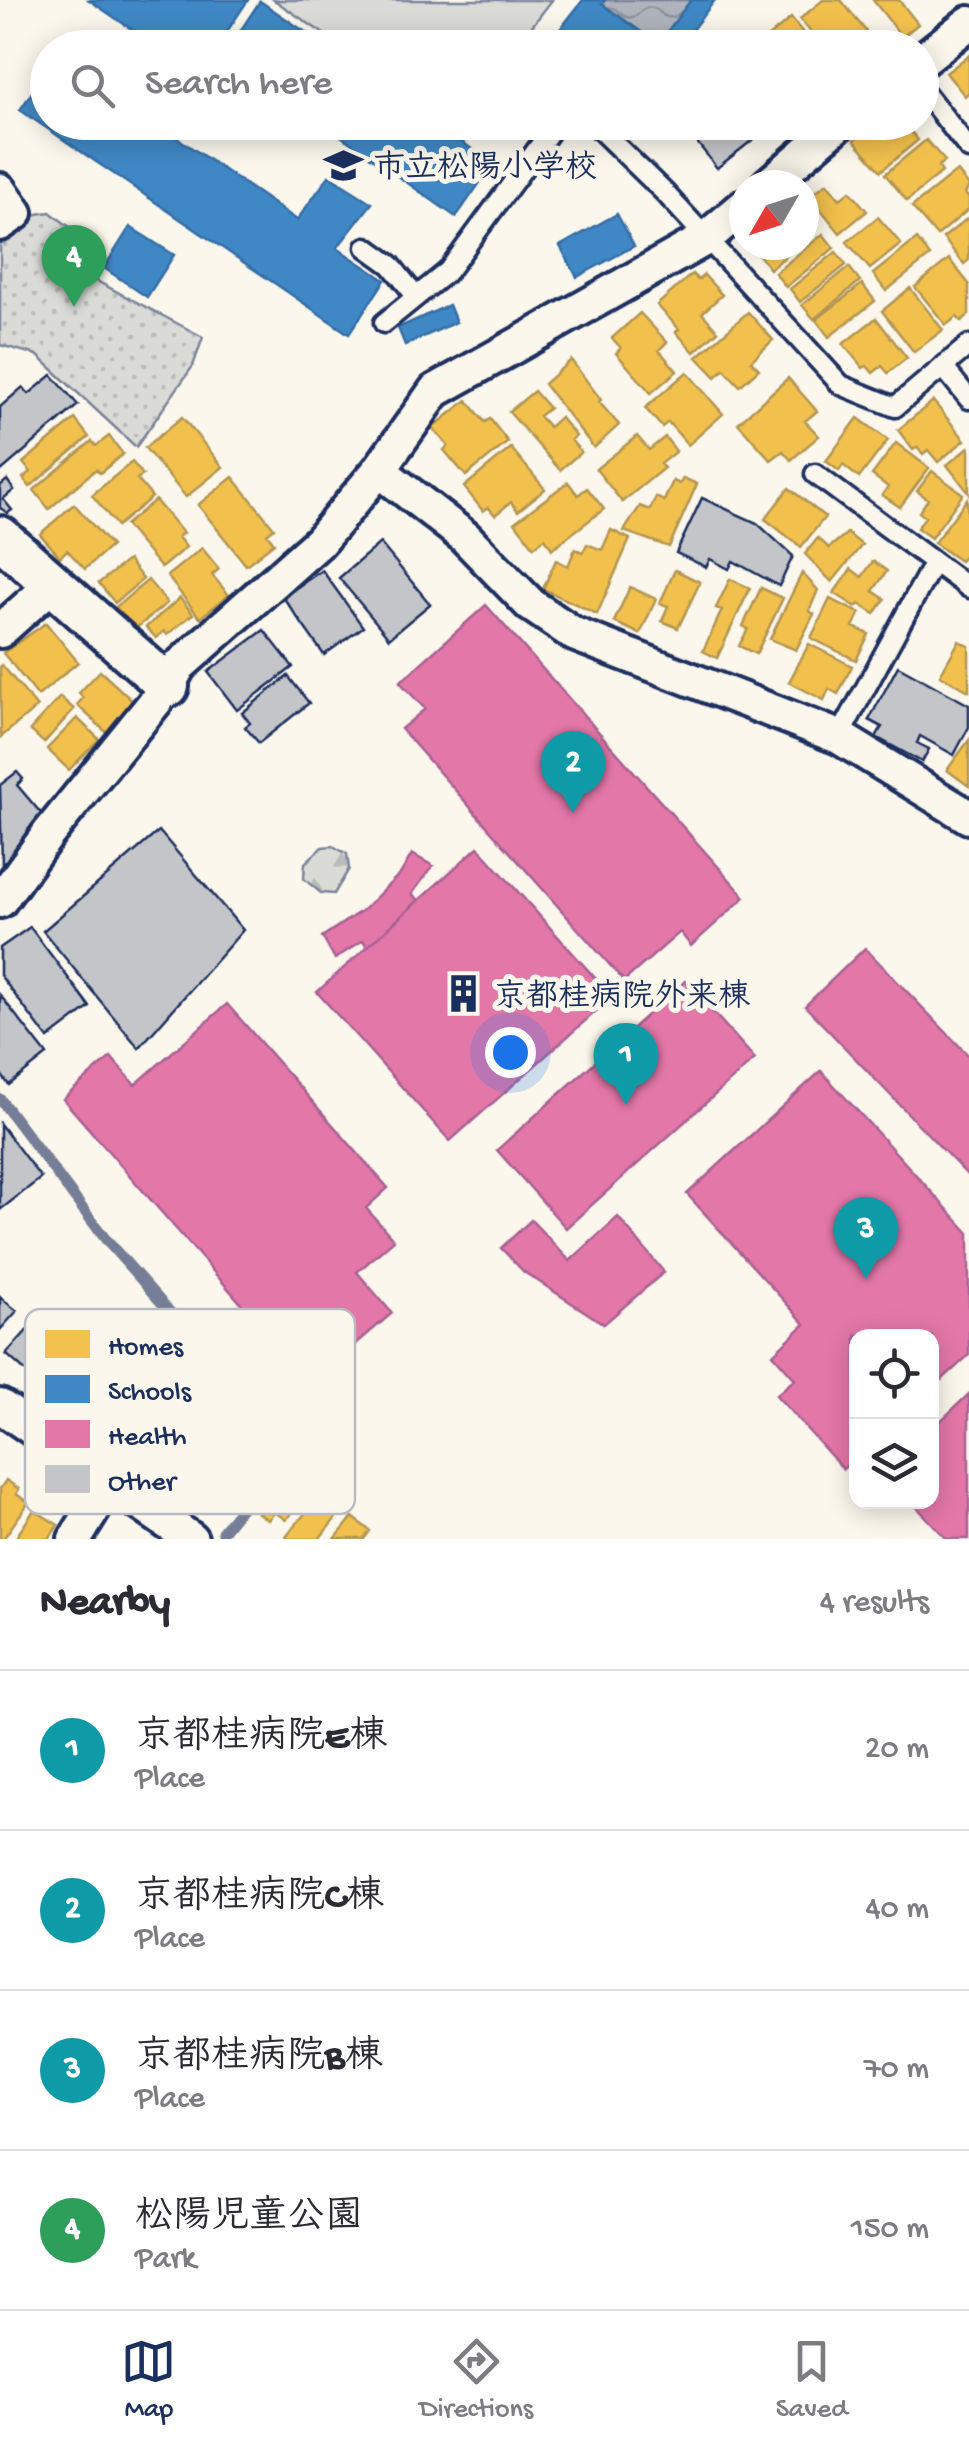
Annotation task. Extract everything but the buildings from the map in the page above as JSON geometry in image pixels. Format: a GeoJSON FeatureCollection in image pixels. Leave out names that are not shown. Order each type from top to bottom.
{"type":"FeatureCollection","features":[{"type":"Feature","properties":{"kind":"street"},"geometry":{"type":"LineString","coordinates":[[939,47],[969,24]]}},
{"type":"Feature","properties":{"kind":"street"},"geometry":{"type":"LineString","coordinates":[[785,170],[820,140]]}},
{"type":"Feature","properties":{"kind":"street"},"geometry":{"type":"LineString","coordinates":[[0,190],[16,213],[0,224]]}},
{"type":"Feature","properties":{"kind":"street"},"geometry":{"type":"LineString","coordinates":[[0,900],[168,686],[179,666],[319,542],[379,470],[436,391],[706,239],[729,219]]}},
{"type":"Feature","properties":{"kind":"street"},"geometry":{"type":"LineString","coordinates":[[379,470],[465,537],[531,605],[574,634],[839,737],[969,817]]}},
{"type":"Feature","properties":{"kind":"street"},"geometry":{"type":"LineString","coordinates":[[0,537],[168,686]]}},
{"type":"Feature","properties":{"kind":"street"},"geometry":{"type":"LineString","coordinates":[[0,631],[53,584]]}},
{"type":"Feature","properties":{"kind":"street"},"geometry":{"type":"LineString","coordinates":[[0,1406],[25,1424]]}},
{"type":"Feature","properties":{"kind":"street"},"geometry":{"type":"LineString","coordinates":[[76,1539],[91,1514]]}},
{"type":"Feature","properties":{"kind":"street"},"geometry":{"type":"LineString","coordinates":[[153,1514],[191,1539]]}},
{"type":"Feature","properties":{"kind":"lane"},"geometry":{"type":"LineString","coordinates":[[939,111],[969,149]]}},
{"type":"Feature","properties":{"kind":"lane"},"geometry":{"type":"LineString","coordinates":[[384,323],[448,271],[544,140]]}},
{"type":"Feature","properties":{"kind":"lane"},"geometry":{"type":"LineString","coordinates":[[610,140],[841,385],[895,407],[969,344]]}},
{"type":"Feature","properties":{"kind":"lane"},"geometry":{"type":"LineString","coordinates":[[366,247],[391,265],[415,295]]}},
{"type":"Feature","properties":{"kind":"lane"},"geometry":{"type":"LineString","coordinates":[[944,368],[969,399]]}},
{"type":"Feature","properties":{"kind":"lane"},"geometry":{"type":"LineString","coordinates":[[814,474],[969,588]]}},
{"type":"Feature","properties":{"kind":"lane"},"geometry":{"type":"LineString","coordinates":[[839,737],[934,562]]}},
{"type":"Feature","properties":{"kind":"green space"},"geometry":{"type":"Polygon","coordinates":[[[274,0],[552,0],[529,30],[318,30],[274,0]]]}},
{"type":"Feature","properties":{"kind":"green space"},"geometry":{"type":"Polygon","coordinates":[[[50,212],[100,250],[93,279],[203,337],[193,366],[136,447],[37,355],[0,345],[0,239],[31,215],[50,212]]]}},
{"type":"Feature","properties":{"kind":"green space"},"geometry":{"type":"Polygon","coordinates":[[[333,846],[347,854],[349,869],[334,894],[321,893],[304,879],[305,863],[322,847],[333,846]]]}},
{"type":"Feature","properties":{"kind":"water"},"geometry":{"type":"Polygon","coordinates":[[[605,0],[691,0],[668,30],[638,30],[602,4],[605,0]]]}},
{"type":"Feature","properties":{"kind":"waterway"},"geometry":{"type":"LineString","coordinates":[[0,1099],[107,1241],[167,1309]]}},
{"type":"Feature","properties":{"kind":"waterway"},"geometry":{"type":"LineString","coordinates":[[222,1532],[236,1514]]}},
{"type":"Feature","properties":{"kind":"place","name":"市立松陽小学校"},"geometry":{"type":"Point","coordinates":[343,165]}},
{"type":"Feature","properties":{"kind":"place","name":"松陽児童公園"},"geometry":{"type":"Point","coordinates":[74,307]}},
{"type":"Feature","properties":{"kind":"place","name":"京都桂病院C棟"},"geometry":{"type":"Point","coordinates":[573,813]}},
{"type":"Feature","properties":{"kind":"place","name":"京都桂病院外来棟"},"geometry":{"type":"Point","coordinates":[464,994]}},
{"type":"Feature","properties":{"kind":"place","name":"京都桂病院E棟"},"geometry":{"type":"Point","coordinates":[626,1105]}},
{"type":"Feature","properties":{"kind":"place","name":"京都桂病院B棟"},"geometry":{"type":"Point","coordinates":[866,1279]}}]}
